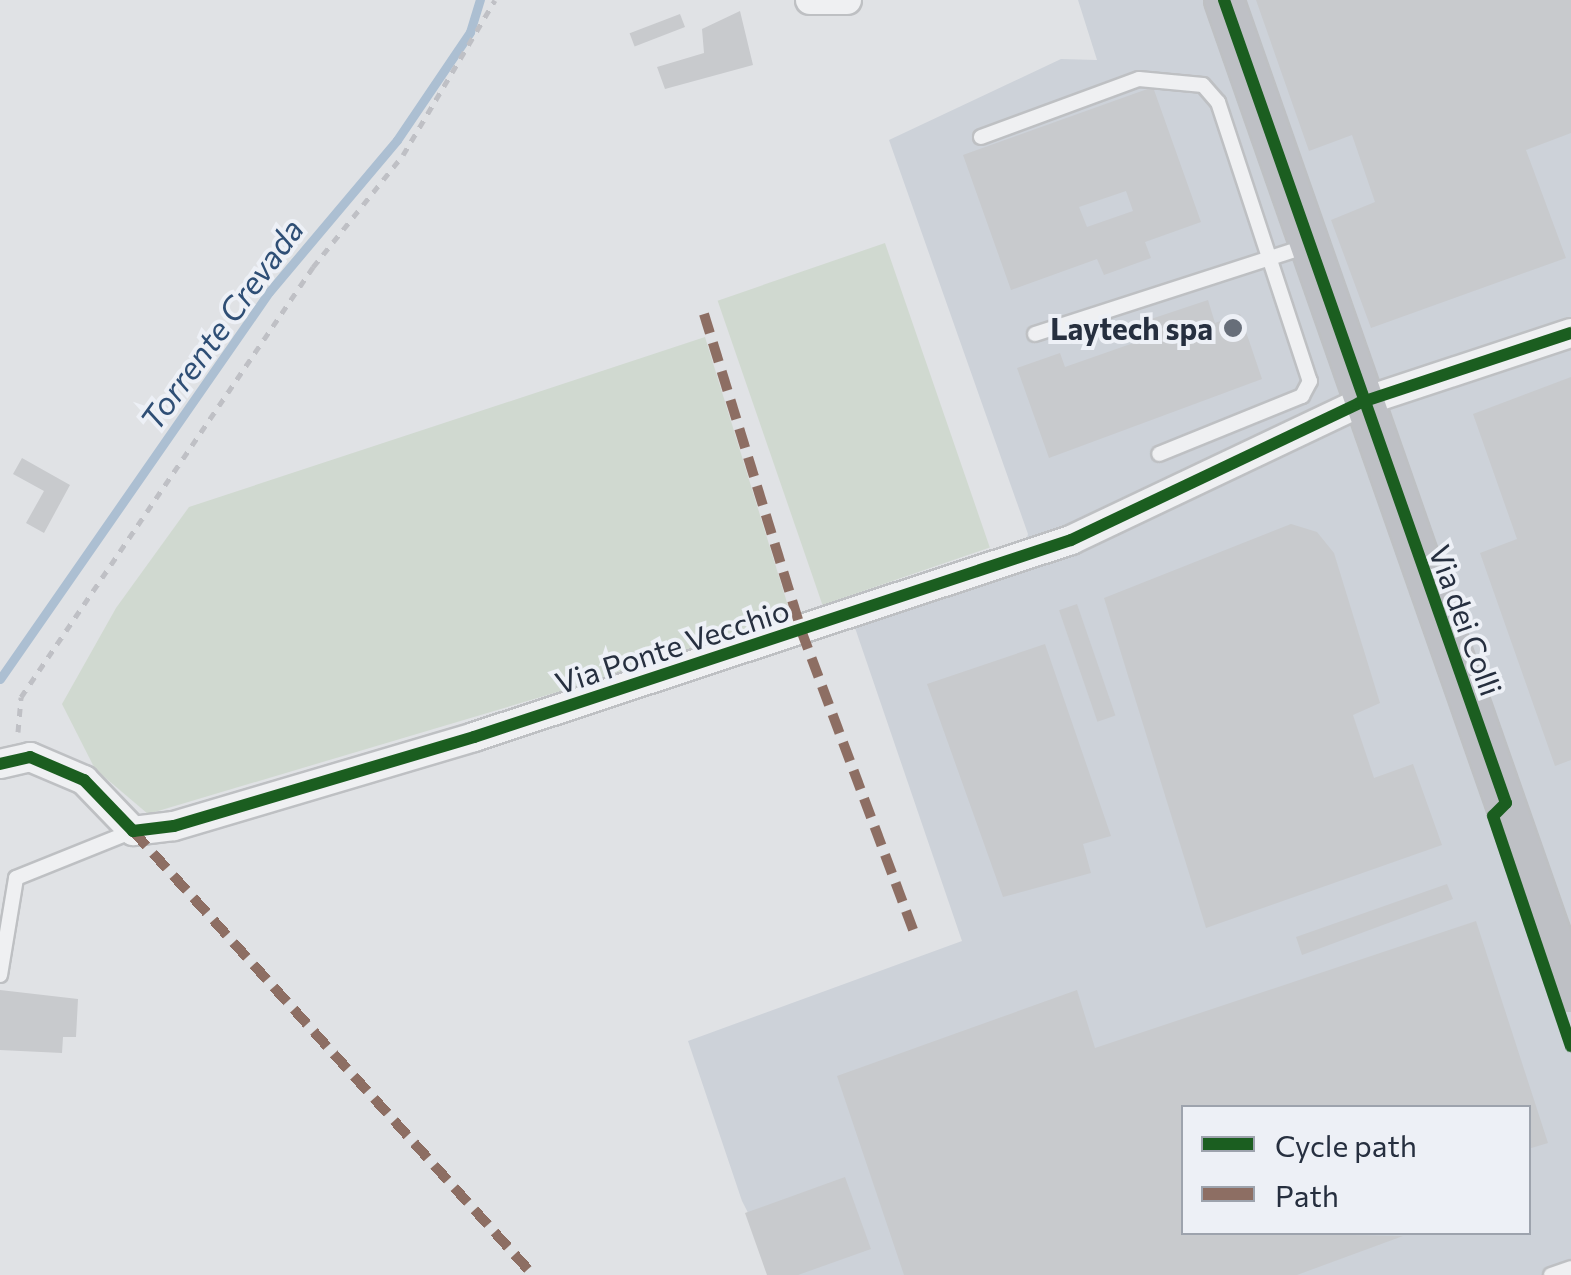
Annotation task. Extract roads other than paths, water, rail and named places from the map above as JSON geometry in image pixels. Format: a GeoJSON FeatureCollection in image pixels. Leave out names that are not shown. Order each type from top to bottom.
{"type":"FeatureCollection","features":[{"type":"Feature","properties":{"kind":"street"},"geometry":{"type":"LineString","coordinates":[[810,0],[846,0]]}},
{"type":"Feature","properties":{"kind":"street","name":"Via dei Colli"},"geometry":{"type":"LineString","coordinates":[[1224,0],[1359,403],[1571,991]]}},
{"type":"Feature","properties":{"kind":"street","name":"Via Ponte Vecchio"},"geometry":{"type":"LineString","coordinates":[[133,831],[474,737],[1071,540],[1359,403],[1571,333]]}},
{"type":"Feature","properties":{"kind":"street"},"geometry":{"type":"LineString","coordinates":[[0,764],[30,757],[84,780],[133,831]]}},
{"type":"Feature","properties":{"kind":"lane"},"geometry":{"type":"LineString","coordinates":[[981,137],[1138,79],[1203,85],[1218,102],[1310,381],[1302,396],[1159,454]]}},
{"type":"Feature","properties":{"kind":"lane"},"geometry":{"type":"LineString","coordinates":[[1034,334],[1307,246]]}},
{"type":"Feature","properties":{"kind":"lane","name":"Via Ponte Vecchio"},"geometry":{"type":"LineString","coordinates":[[0,974],[16,878],[133,831]]}},
{"type":"Feature","properties":{"kind":"lane"},"geometry":{"type":"LineString","coordinates":[[1550,1275],[1571,1268]]}},
{"type":"Feature","properties":{"kind":"waterway","name":"Torrente Crevada"},"geometry":{"type":"LineString","coordinates":[[0,679],[269,292],[397,140],[470,32],[480,0]]}},
{"type":"Feature","properties":{"kind":"place","name":"Laytech spa"},"geometry":{"type":"Point","coordinates":[1233,328]}}]}
